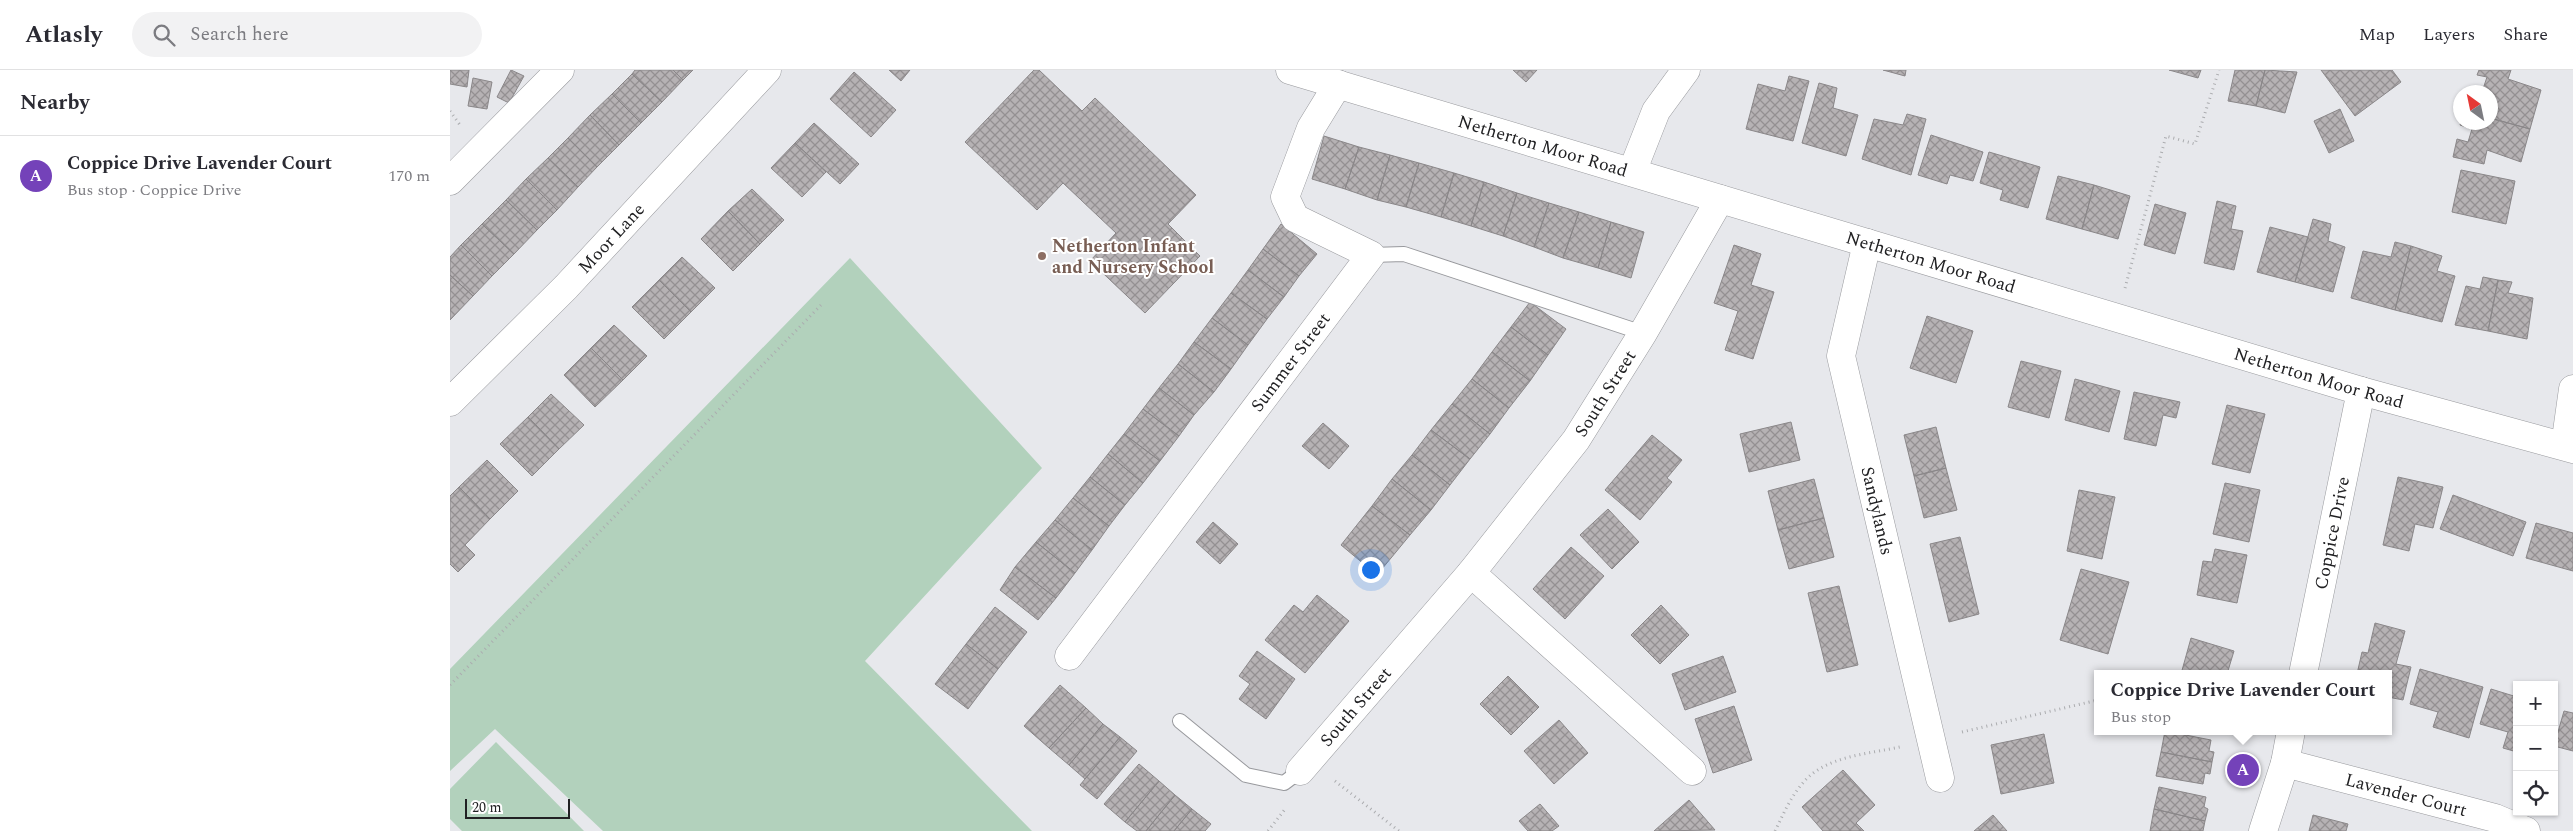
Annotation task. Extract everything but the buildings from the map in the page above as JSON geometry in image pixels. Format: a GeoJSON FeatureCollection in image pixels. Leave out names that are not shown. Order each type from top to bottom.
{"type":"FeatureCollection","features":[{"type":"Feature","properties":{"kind":"street"},"geometry":{"type":"LineString","coordinates":[[450,181],[560,70]]}},
{"type":"Feature","properties":{"kind":"street","name":"Moor Lane"},"geometry":{"type":"LineString","coordinates":[[450,402],[566,287],[766,70]]}},
{"type":"Feature","properties":{"kind":"street","name":"Netherton Moor Road"},"geometry":{"type":"LineString","coordinates":[[1290,70],[2361,391],[2569,448]]}},
{"type":"Feature","properties":{"kind":"street"},"geometry":{"type":"LineString","coordinates":[[1632,172],[1656,111],[1686,70]]}},
{"type":"Feature","properties":{"kind":"street"},"geometry":{"type":"LineString","coordinates":[[1338,84],[1311,128],[1285,196],[1296,218],[1371,255]]}},
{"type":"Feature","properties":{"kind":"street","name":"South Street"},"geometry":{"type":"LineString","coordinates":[[1304,766],[1471,574],[1576,440],[1643,333],[1720,199]]}},
{"type":"Feature","properties":{"kind":"street","name":"Sandylands"},"geometry":{"type":"LineString","coordinates":[[1867,242],[1841,356],[1940,778]]}},
{"type":"Feature","properties":{"kind":"street","name":"Summer Street"},"geometry":{"type":"LineString","coordinates":[[1069,656],[1371,255]]}},
{"type":"Feature","properties":{"kind":"street"},"geometry":{"type":"LineString","coordinates":[[2569,448],[2573,389]]}},
{"type":"Feature","properties":{"kind":"street","name":"Coppice Drive"},"geometry":{"type":"LineString","coordinates":[[2304,670],[2361,391]]}},
{"type":"Feature","properties":{"kind":"street"},"geometry":{"type":"LineString","coordinates":[[1471,574],[1692,771]]}},
{"type":"Feature","properties":{"kind":"street"},"geometry":{"type":"LineString","coordinates":[[2263,831],[2284,763],[2290,735]]}},
{"type":"Feature","properties":{"kind":"street","name":"Lavender Court"},"geometry":{"type":"LineString","coordinates":[[2284,763],[2495,818],[2526,831]]}},
{"type":"Feature","properties":{"kind":"lane"},"geometry":{"type":"LineString","coordinates":[[1371,255],[1404,254],[1643,333]]}},
{"type":"Feature","properties":{"kind":"lane"},"geometry":{"type":"LineString","coordinates":[[1180,721],[1246,775],[1284,783],[1304,766]]}},
{"type":"Feature","properties":{"kind":"path"},"geometry":{"type":"LineString","coordinates":[[2117,318],[2166,136],[2195,144],[2219,70]]}},
{"type":"Feature","properties":{"kind":"path"},"geometry":{"type":"LineString","coordinates":[[450,685],[823,303]]}},
{"type":"Feature","properties":{"kind":"path"},"geometry":{"type":"LineString","coordinates":[[1775,831],[1802,784],[1830,763],[2094,701]]}},
{"type":"Feature","properties":{"kind":"path"},"geometry":{"type":"LineString","coordinates":[[1304,766],[1399,831]]}},
{"type":"Feature","properties":{"kind":"green space"},"geometry":{"type":"Polygon","coordinates":[[[850,258],[1042,468],[865,661],[1032,831],[603,831],[495,729],[450,771],[450,669],[850,258]]]}},
{"type":"Feature","properties":{"kind":"green space"},"geometry":{"type":"Polygon","coordinates":[[[496,742],[584,831],[462,831],[450,819],[450,789],[496,742]]]}},
{"type":"Feature","properties":{"kind":"place","name":"Netherton Infant and Nursery School"},"geometry":{"type":"Point","coordinates":[1042,256]}},
{"type":"Feature","properties":{"kind":"place","name":"Coppice Drive Lavender Court"},"geometry":{"type":"Point","coordinates":[2243,770]}}]}
